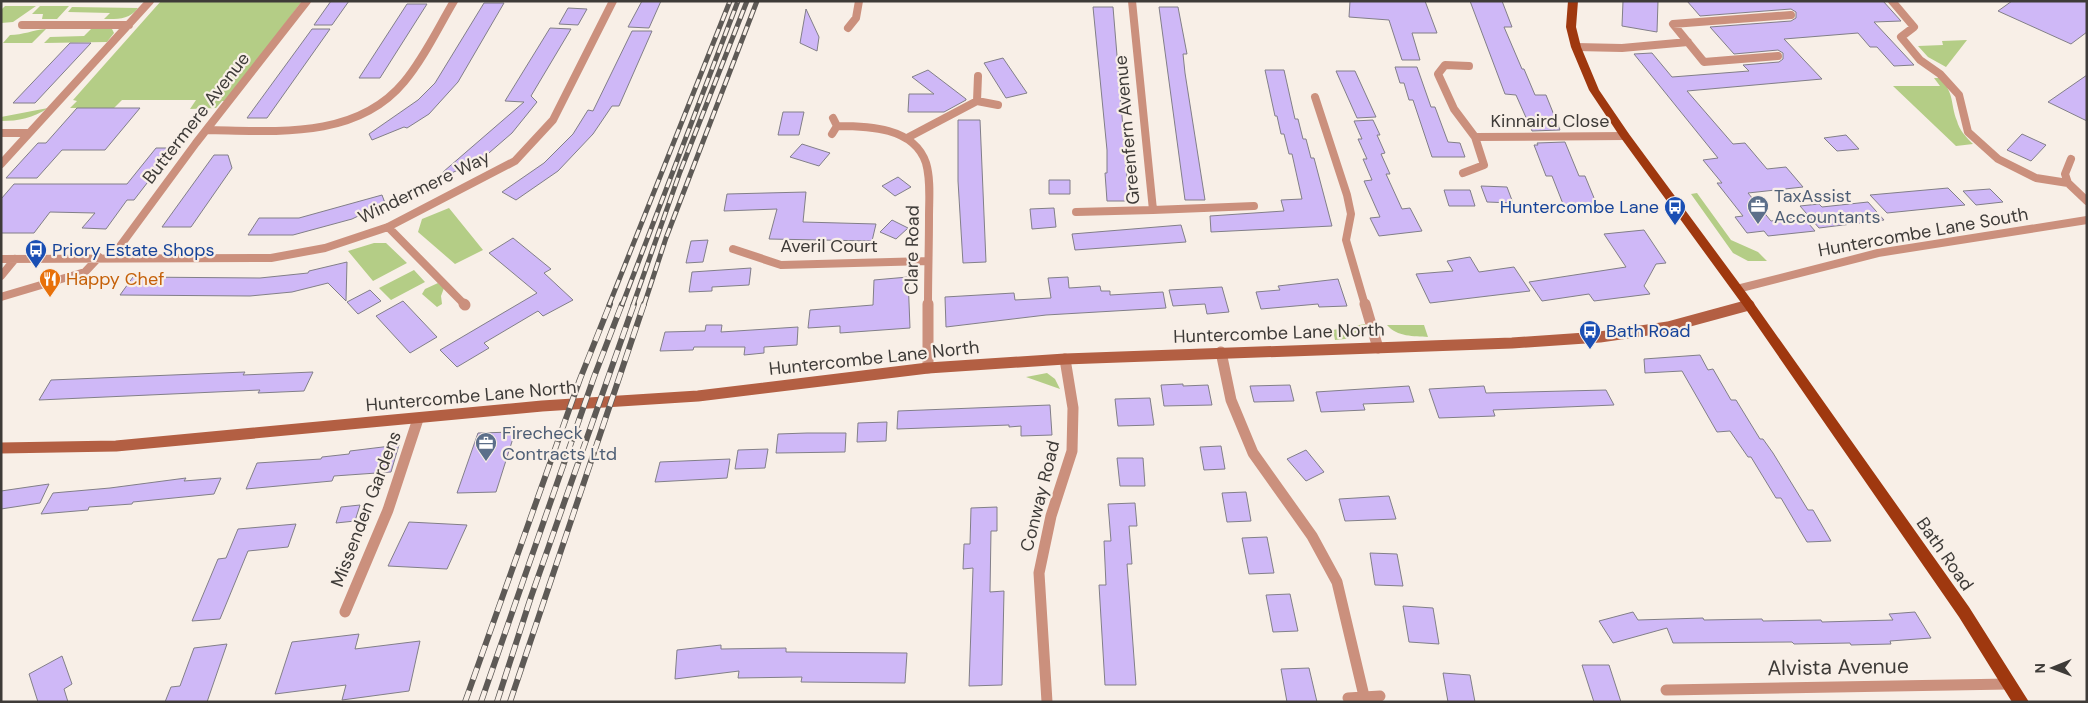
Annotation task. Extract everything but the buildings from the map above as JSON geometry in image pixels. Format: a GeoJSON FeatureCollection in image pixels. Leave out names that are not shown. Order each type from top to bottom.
{"type":"FeatureCollection","features":[{"type":"Feature","properties":{"kind":"main road","name":"Bath Road"},"geometry":{"type":"LineString","coordinates":[[1573,1],[1571,27],[1576,46],[1594,90],[1625,136],[1749,305],[1964,612],[2021,702]]}},
{"type":"Feature","properties":{"kind":"street"},"geometry":{"type":"LineString","coordinates":[[1,164],[150,1]]}},
{"type":"Feature","properties":{"kind":"street","name":"Buttermere Avenue"},"geometry":{"type":"LineString","coordinates":[[112,257],[206,130],[308,1]]}},
{"type":"Feature","properties":{"kind":"street"},"geometry":{"type":"LineString","coordinates":[[206,130],[308,130],[345,122],[376,107],[396,91],[409,74],[454,1]]}},
{"type":"Feature","properties":{"kind":"street","name":"Windermere Way"},"geometry":{"type":"LineString","coordinates":[[1,258],[272,258],[325,248],[388,227],[515,161],[554,120],[613,1]]}},
{"type":"Feature","properties":{"kind":"street"},"geometry":{"type":"LineString","coordinates":[[848,28],[856,18],[859,1]]}},
{"type":"Feature","properties":{"kind":"street","name":"Greenfern Avenue"},"geometry":{"type":"LineString","coordinates":[[1076,212],[1153,210],[1132,1]]}},
{"type":"Feature","properties":{"kind":"street"},"geometry":{"type":"LineString","coordinates":[[1892,1],[1914,26],[1901,37],[1920,60],[1940,74],[1959,95],[1968,132],[1998,159],[2036,178],[2068,183]]}},
{"type":"Feature","properties":{"kind":"street"},"geometry":{"type":"LineString","coordinates":[[1778,56],[1704,62],[1672,24],[1791,15]]}},
{"type":"Feature","properties":{"kind":"street"},"geometry":{"type":"LineString","coordinates":[[14,31],[25,22],[129,25]]}},
{"type":"Feature","properties":{"kind":"street"},"geometry":{"type":"LineString","coordinates":[[1576,46],[1622,48],[1688,42]]}},
{"type":"Feature","properties":{"kind":"street","name":"Kinnaird Close"},"geometry":{"type":"LineString","coordinates":[[1463,173],[1484,165],[1475,137],[1454,109],[1438,74],[1445,66],[1469,66]]}},
{"type":"Feature","properties":{"kind":"street"},"geometry":{"type":"LineString","coordinates":[[977,101],[978,76]]}},
{"type":"Feature","properties":{"kind":"street"},"geometry":{"type":"LineString","coordinates":[[1315,98],[1347,195],[1351,214],[1346,240],[1378,348]]}},
{"type":"Feature","properties":{"kind":"street"},"geometry":{"type":"LineString","coordinates":[[834,126],[880,128],[907,138],[977,101],[998,105]]}},
{"type":"Feature","properties":{"kind":"street"},"geometry":{"type":"LineString","coordinates":[[1,133],[29,133]]}},
{"type":"Feature","properties":{"kind":"street","name":"Kinnaird Close"},"geometry":{"type":"LineString","coordinates":[[1475,137],[1625,136]]}},
{"type":"Feature","properties":{"kind":"street","name":"Clare Road"},"geometry":{"type":"LineString","coordinates":[[907,138],[924,159],[929,182],[927,262],[928,368]]}},
{"type":"Feature","properties":{"kind":"street"},"geometry":{"type":"LineString","coordinates":[[2070,159],[2065,174],[2068,183],[2087,201]]}},
{"type":"Feature","properties":{"kind":"street"},"geometry":{"type":"LineString","coordinates":[[1153,210],[1254,206]]}},
{"type":"Feature","properties":{"kind":"street","name":"Huntercombe Lane South"},"geometry":{"type":"LineString","coordinates":[[1737,289],[1878,253],[2087,220]]}},
{"type":"Feature","properties":{"kind":"street"},"geometry":{"type":"LineString","coordinates":[[388,227],[465,305]]}},
{"type":"Feature","properties":{"kind":"street","name":"Averil Court"},"geometry":{"type":"LineString","coordinates":[[733,249],[782,265],[927,262]]}},
{"type":"Feature","properties":{"kind":"street"},"geometry":{"type":"LineString","coordinates":[[1,297],[85,272],[99,257]]}},
{"type":"Feature","properties":{"kind":"street"},"geometry":{"type":"LineString","coordinates":[[1,276],[15,259]]}},
{"type":"Feature","properties":{"kind":"street","name":"Huntercombe Lane North"},"geometry":{"type":"LineString","coordinates":[[1,448],[116,446],[542,406],[698,396],[928,368],[1065,359],[1512,343],[1600,337],[1668,327],[1749,305]]}},
{"type":"Feature","properties":{"kind":"street"},"geometry":{"type":"LineString","coordinates":[[1221,352],[1231,400],[1253,453],[1312,536],[1337,582],[1364,696]]}},
{"type":"Feature","properties":{"kind":"street","name":"Conway Road"},"geometry":{"type":"LineString","coordinates":[[1047,702],[1039,573],[1051,516],[1072,451],[1073,408],[1065,359]]}},
{"type":"Feature","properties":{"kind":"street","name":"Missenden Gardens"},"geometry":{"type":"LineString","coordinates":[[346,612],[388,510],[418,419]]}},
{"type":"Feature","properties":{"kind":"street","name":"Alvista Avenue"},"geometry":{"type":"LineString","coordinates":[[1666,690],[2009,684]]}},
{"type":"Feature","properties":{"kind":"street"},"geometry":{"type":"LineString","coordinates":[[1348,698],[1380,696]]}},
{"type":"Feature","properties":{"kind":"green space"},"geometry":{"type":"Polygon","coordinates":[[[161,1],[302,1],[227,101],[222,101],[216,108],[190,109],[196,100],[122,100],[114,108],[70,108],[77,101],[73,100],[161,1]]]}},
{"type":"Feature","properties":{"kind":"green space"},"geometry":{"type":"Polygon","coordinates":[[[5,6],[36,6],[13,22],[1,23],[1,10],[5,6]]]}},
{"type":"Feature","properties":{"kind":"green space"},"geometry":{"type":"Polygon","coordinates":[[[40,6],[69,6],[57,19],[42,19],[43,14],[32,14],[40,6]]]}},
{"type":"Feature","properties":{"kind":"green space"},"geometry":{"type":"Polygon","coordinates":[[[72,7],[138,8],[127,17],[104,19],[110,13],[68,12],[72,7]]]}},
{"type":"Feature","properties":{"kind":"green space"},"geometry":{"type":"Polygon","coordinates":[[[46,29],[32,43],[3,43],[10,35],[46,29]]]}},
{"type":"Feature","properties":{"kind":"green space"},"geometry":{"type":"Polygon","coordinates":[[[91,29],[112,29],[114,33],[107,42],[44,43],[50,37],[84,36],[91,29]]]}},
{"type":"Feature","properties":{"kind":"green space"},"geometry":{"type":"Polygon","coordinates":[[[1967,40],[1946,67],[1928,57],[1918,46],[1943,45],[1942,41],[1967,40]]]}},
{"type":"Feature","properties":{"kind":"green space"},"geometry":{"type":"Polygon","coordinates":[[[1934,78],[1940,78],[1948,89],[1958,124],[1973,144],[1956,146],[1893,86],[1940,86],[1934,78]]]}},
{"type":"Feature","properties":{"kind":"green space"},"geometry":{"type":"Polygon","coordinates":[[[48,108],[26,118],[1,121],[1,117],[48,108]]]}},
{"type":"Feature","properties":{"kind":"green space"},"geometry":{"type":"Polygon","coordinates":[[[1697,193],[1731,240],[1758,252],[1767,261],[1748,261],[1733,253],[1691,194],[1697,193]]]}},
{"type":"Feature","properties":{"kind":"green space"},"geometry":{"type":"Polygon","coordinates":[[[449,208],[483,250],[455,264],[418,232],[422,219],[449,208]]]}},
{"type":"Feature","properties":{"kind":"green space"},"geometry":{"type":"Polygon","coordinates":[[[374,243],[386,243],[407,263],[373,281],[348,251],[374,243]]]}},
{"type":"Feature","properties":{"kind":"green space"},"geometry":{"type":"Polygon","coordinates":[[[414,270],[425,282],[391,300],[379,288],[414,270]]]}},
{"type":"Feature","properties":{"kind":"green space"},"geometry":{"type":"Polygon","coordinates":[[[438,283],[444,288],[441,296],[442,304],[437,307],[422,294],[425,289],[438,283]]]}},
{"type":"Feature","properties":{"kind":"green space"},"geometry":{"type":"Polygon","coordinates":[[[1365,324],[1357,335],[1335,340],[1333,330],[1365,324]]]}},
{"type":"Feature","properties":{"kind":"green space"},"geometry":{"type":"Polygon","coordinates":[[[1387,325],[1424,325],[1428,337],[1401,334],[1387,325]]]}},
{"type":"Feature","properties":{"kind":"green space"},"geometry":{"type":"Polygon","coordinates":[[[1047,373],[1055,379],[1060,389],[1026,377],[1047,373]]]}},
{"type":"Feature","properties":{"kind":"railway"},"geometry":{"type":"LineString","coordinates":[[609,305],[730,1]]}},
{"type":"Feature","properties":{"kind":"railway"},"geometry":{"type":"LineString","coordinates":[[622,305],[738,1]]}},
{"type":"Feature","properties":{"kind":"railway"},"geometry":{"type":"LineString","coordinates":[[633,305],[680,172],[747,1]]}},
{"type":"Feature","properties":{"kind":"railway"},"geometry":{"type":"LineString","coordinates":[[644,305],[666,238],[757,1]]}},
{"type":"Feature","properties":{"kind":"railway"},"geometry":{"type":"LineString","coordinates":[[465,702],[580,379],[610,304]]}},
{"type":"Feature","properties":{"kind":"railway"},"geometry":{"type":"LineString","coordinates":[[481,702],[594,377],[622,304]]}},
{"type":"Feature","properties":{"kind":"railway"},"geometry":{"type":"LineString","coordinates":[[497,702],[531,597],[634,304]]}},
{"type":"Feature","properties":{"kind":"railway"},"geometry":{"type":"LineString","coordinates":[[510,702],[644,304]]}},
{"type":"Feature","properties":{"kind":"place","name":"TaxAssist Accountants"},"geometry":{"type":"Point","coordinates":[1758,225]}},
{"type":"Feature","properties":{"kind":"place","name":"Huntercombe Lane"},"geometry":{"type":"Point","coordinates":[1675,226]}},
{"type":"Feature","properties":{"kind":"place","name":"Priory Estate Shops"},"geometry":{"type":"Point","coordinates":[36,269]}},
{"type":"Feature","properties":{"kind":"place","name":"Happy Chef"},"geometry":{"type":"Point","coordinates":[50,298]}},
{"type":"Feature","properties":{"kind":"place","name":"Bath Road"},"geometry":{"type":"Point","coordinates":[1590,350]}},
{"type":"Feature","properties":{"kind":"place","name":"Firecheck Contracts Ltd"},"geometry":{"type":"Point","coordinates":[486,462]}}]}
